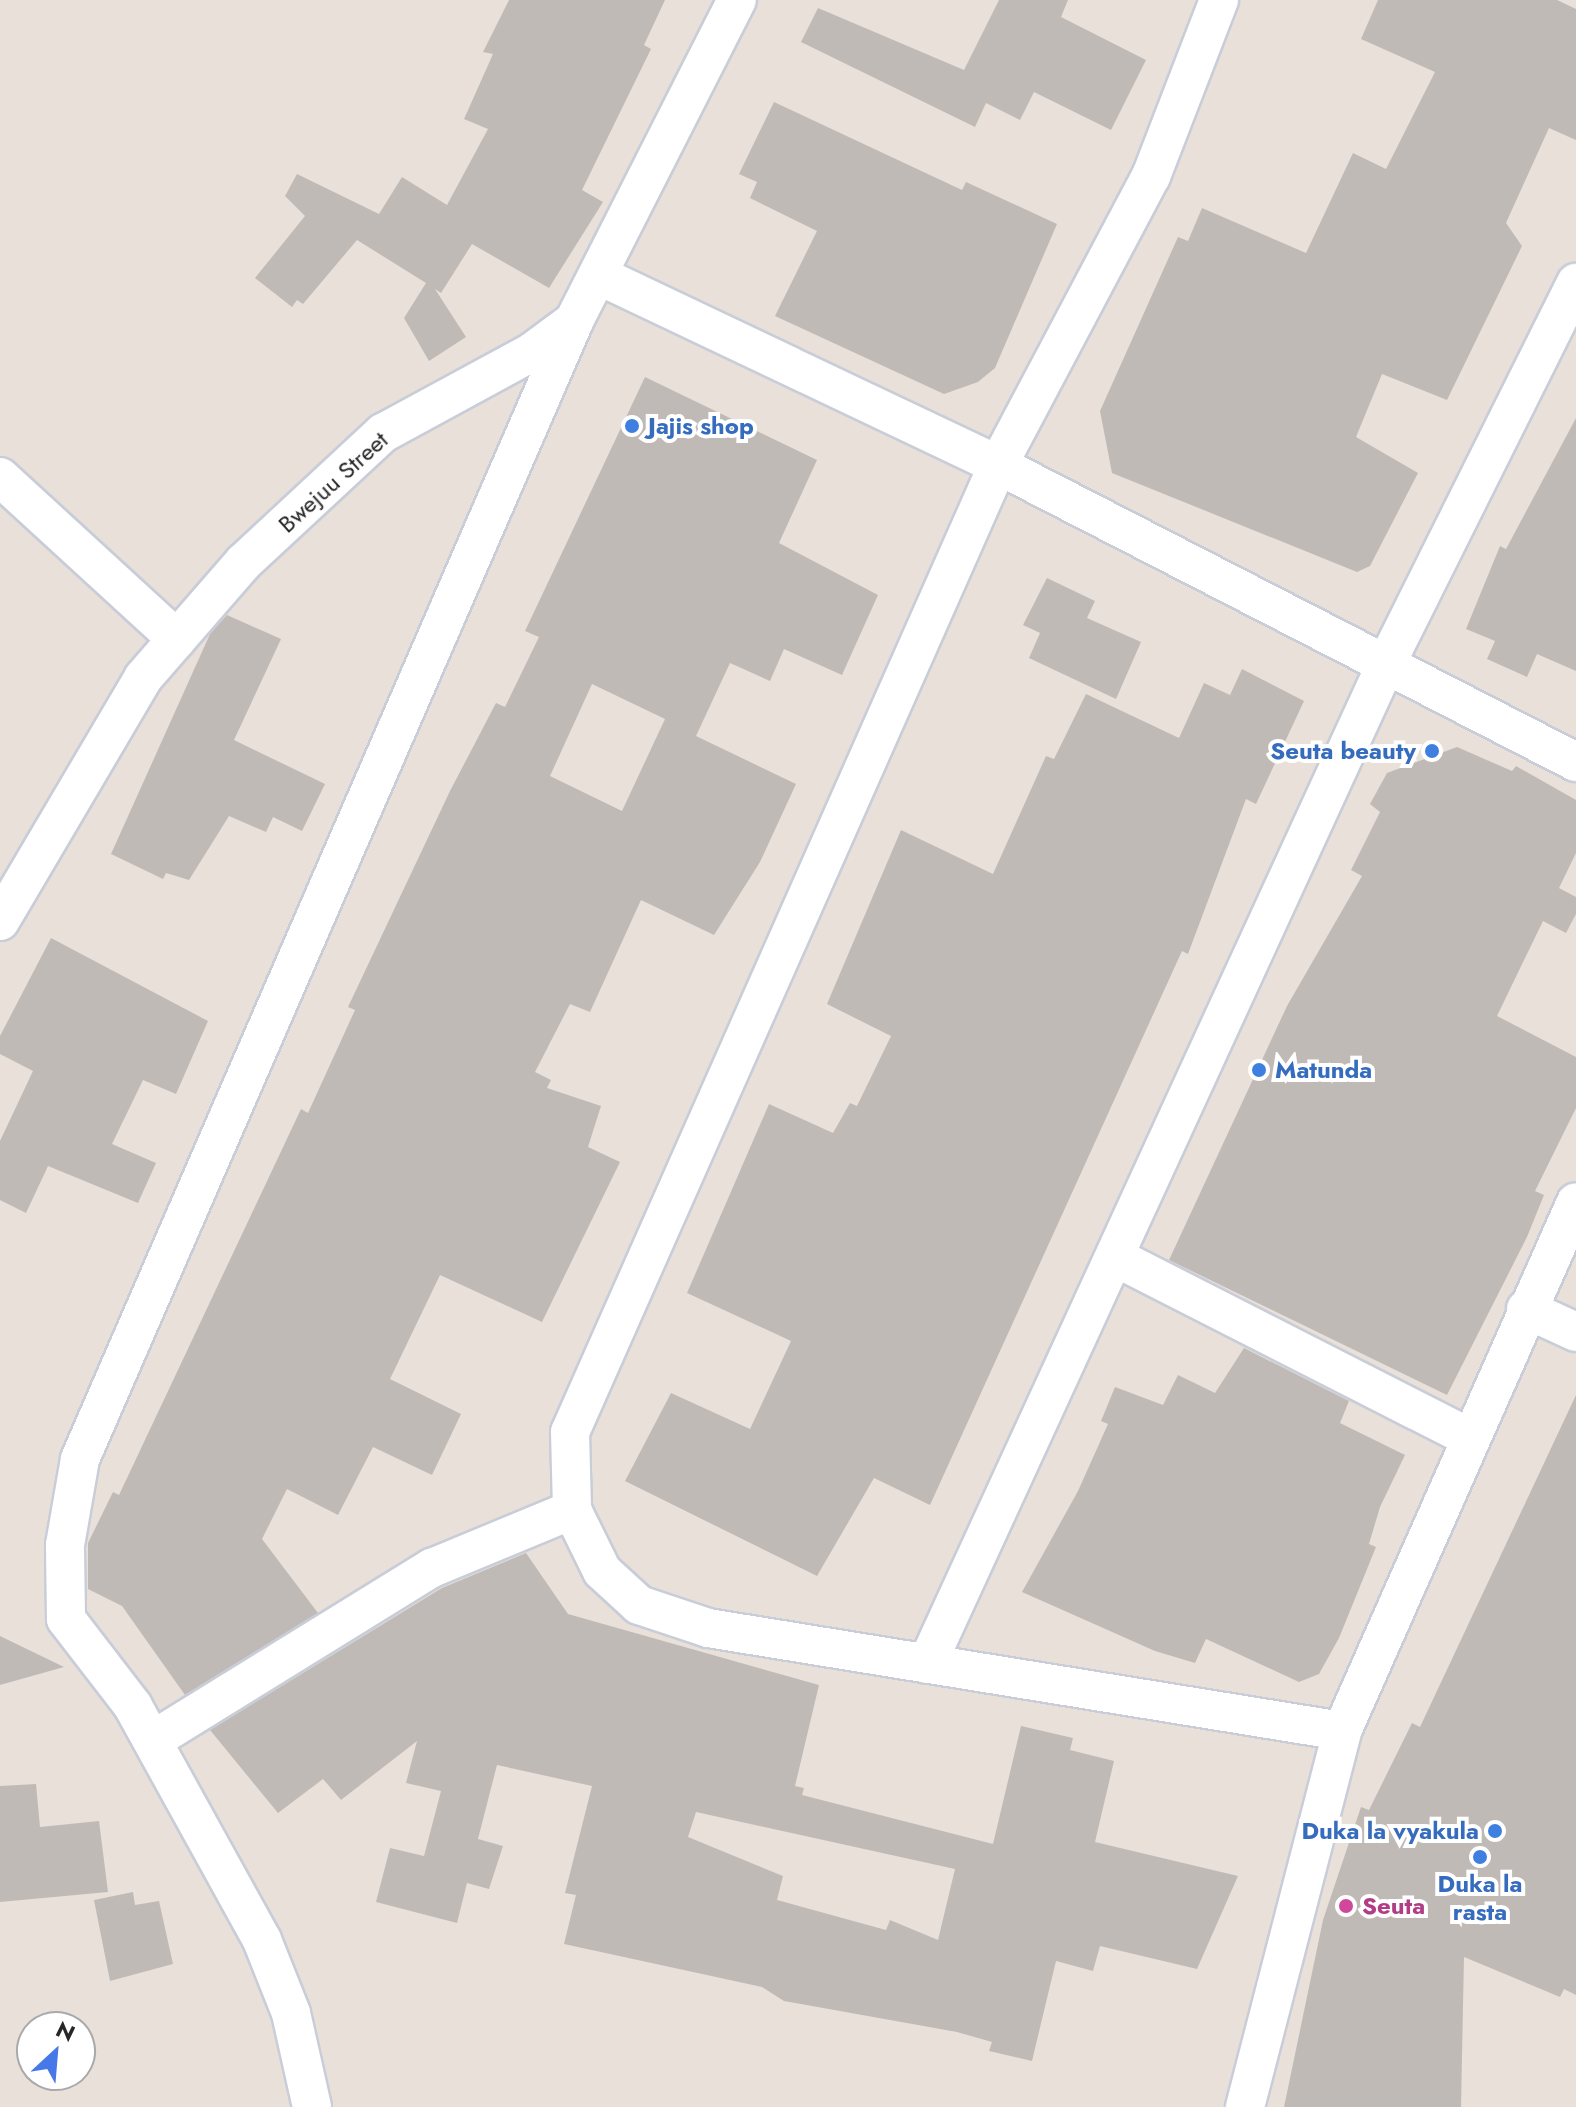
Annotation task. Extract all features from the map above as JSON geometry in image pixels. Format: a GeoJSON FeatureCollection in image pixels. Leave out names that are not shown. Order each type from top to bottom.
{"type":"FeatureCollection","features":[{"type":"Feature","properties":{"kind":"street","name":"Bwejuu Street"},"geometry":{"type":"LineString","coordinates":[[0,921],[143,678],[244,562],[383,433],[532,352],[574,321],[737,0]]}},
{"type":"Feature","properties":{"kind":"street"},"geometry":{"type":"LineString","coordinates":[[1219,0],[1151,176],[998,465],[570,1432],[572,1510],[602,1571],[639,1605],[708,1628],[1342,1731]]}},
{"type":"Feature","properties":{"kind":"street"},"geometry":{"type":"LineString","coordinates":[[598,275],[998,465],[1576,762]]}},
{"type":"Feature","properties":{"kind":"street"},"geometry":{"type":"LineString","coordinates":[[927,1664],[1386,664],[1576,283]]}},
{"type":"Feature","properties":{"kind":"street"},"geometry":{"type":"LineString","coordinates":[[312,2107],[291,2013],[262,1940],[153,1740],[66,1619],[65,1545],[80,1459],[574,321]]}},
{"type":"Feature","properties":{"kind":"street"},"geometry":{"type":"LineString","coordinates":[[0,477],[177,639]]}},
{"type":"Feature","properties":{"kind":"street"},"geometry":{"type":"LineString","coordinates":[[1245,2107],[1342,1731],[1526,1309],[1576,1202]]}},
{"type":"Feature","properties":{"kind":"street"},"geometry":{"type":"LineString","coordinates":[[1115,1257],[1470,1438]]}},
{"type":"Feature","properties":{"kind":"street"},"geometry":{"type":"LineString","coordinates":[[1526,1309],[1576,1332]]}},
{"type":"Feature","properties":{"kind":"street"},"geometry":{"type":"LineString","coordinates":[[153,1740],[432,1568],[572,1510]]}},
{"type":"Feature","properties":{"kind":"building"},"geometry":{"type":"Polygon","coordinates":[[[509,0],[665,0],[644,45],[651,49],[582,190],[603,202],[549,288],[472,244],[441,293],[435,289],[466,337],[429,361],[404,318],[426,283],[357,240],[303,304],[297,300],[292,307],[255,278],[305,216],[285,196],[297,174],[379,214],[402,177],[447,205],[488,129],[464,119],[493,54],[483,52],[509,0]]]}},
{"type":"Feature","properties":{"kind":"building"},"geometry":{"type":"Polygon","coordinates":[[[999,0],[1068,0],[1061,17],[1146,60],[1111,130],[1034,92],[1020,120],[986,103],[975,127],[801,42],[818,8],[964,70],[999,0]]]}},
{"type":"Feature","properties":{"kind":"building"},"geometry":{"type":"Polygon","coordinates":[[[1378,0],[1557,0],[1576,9],[1576,140],[1549,128],[1506,223],[1522,246],[1447,400],[1382,374],[1356,437],[1418,473],[1370,566],[1357,572],[1112,473],[1100,411],[1178,237],[1188,241],[1202,208],[1306,253],[1353,153],[1386,169],[1435,72],[1361,39],[1378,0]]]}},
{"type":"Feature","properties":{"kind":"building"},"geometry":{"type":"Polygon","coordinates":[[[774,102],[962,190],[966,182],[1057,224],[995,368],[978,382],[944,394],[775,316],[817,231],[750,198],[757,182],[739,174],[774,102]]]}},
{"type":"Feature","properties":{"kind":"building"},"geometry":{"type":"Polygon","coordinates":[[[645,377],[817,460],[779,543],[878,595],[842,675],[784,649],[770,681],[730,663],[696,736],[796,784],[760,862],[714,935],[641,900],[590,1012],[570,1004],[535,1072],[551,1080],[547,1088],[601,1106],[588,1147],[620,1162],[542,1322],[440,1275],[390,1379],[461,1414],[432,1475],[373,1447],[338,1515],[287,1489],[262,1539],[318,1613],[185,1695],[122,1606],[88,1589],[88,1543],[113,1492],[119,1495],[301,1109],[308,1113],[355,1010],[348,1007],[450,791],[496,703],[505,707],[539,637],[525,631],[645,377]],[[592,684],[550,776],[622,811],[665,719],[592,684]]]}},
{"type":"Feature","properties":{"kind":"building"},"geometry":{"type":"Polygon","coordinates":[[[1576,418],[1576,671],[1537,654],[1527,677],[1487,659],[1495,641],[1466,629],[1500,546],[1506,549],[1576,418]]]}},
{"type":"Feature","properties":{"kind":"building"},"geometry":{"type":"Polygon","coordinates":[[[1047,578],[1095,601],[1087,618],[1141,642],[1116,699],[1029,658],[1040,633],[1023,625],[1047,578]]]}},
{"type":"Feature","properties":{"kind":"building"},"geometry":{"type":"Polygon","coordinates":[[[227,615],[281,639],[234,740],[325,784],[302,831],[273,817],[266,832],[229,816],[189,880],[166,873],[163,879],[111,854],[210,634],[227,615]]]}},
{"type":"Feature","properties":{"kind":"building"},"geometry":{"type":"Polygon","coordinates":[[[1242,669],[1304,701],[1256,804],[1246,799],[1188,954],[1182,951],[930,1505],[874,1478],[817,1576],[625,1481],[671,1393],[750,1429],[791,1341],[687,1293],[769,1104],[833,1133],[850,1103],[857,1106],[891,1036],[827,1004],[901,830],[993,874],[1046,756],[1054,759],[1086,694],[1179,738],[1204,683],[1230,695],[1242,669]]]}},
{"type":"Feature","properties":{"kind":"building"},"geometry":{"type":"Polygon","coordinates":[[[1457,747],[1512,771],[1516,766],[1576,800],[1576,853],[1559,888],[1576,897],[1576,914],[1566,933],[1543,921],[1497,1016],[1576,1057],[1576,1108],[1535,1191],[1544,1195],[1527,1237],[1447,1395],[1169,1260],[1287,1006],[1362,876],[1351,870],[1380,812],[1370,804],[1387,773],[1457,747]]]}},
{"type":"Feature","properties":{"kind":"building"},"geometry":{"type":"Polygon","coordinates":[[[51,938],[208,1021],[176,1094],[143,1080],[112,1144],[156,1163],[138,1203],[48,1166],[26,1213],[0,1200],[0,1141],[33,1071],[0,1054],[0,1036],[51,938]]]}},
{"type":"Feature","properties":{"kind":"building"},"geometry":{"type":"Polygon","coordinates":[[[1244,1348],[1349,1401],[1340,1423],[1405,1455],[1380,1507],[1369,1544],[1376,1547],[1339,1638],[1319,1674],[1299,1682],[1206,1639],[1195,1663],[1155,1651],[1022,1592],[1078,1491],[1108,1424],[1101,1421],[1115,1387],[1163,1405],[1178,1375],[1215,1393],[1244,1348]]]}},
{"type":"Feature","properties":{"kind":"building"},"geometry":{"type":"Polygon","coordinates":[[[1576,1395],[1576,1995],[1564,1989],[1560,1997],[1464,1957],[1461,2107],[1284,2107],[1323,1920],[1361,1807],[1369,1810],[1412,1723],[1420,1727],[1576,1395]]]}},
{"type":"Feature","properties":{"kind":"building"},"geometry":{"type":"Polygon","coordinates":[[[526,1553],[568,1614],[819,1685],[795,1786],[804,1788],[802,1795],[993,1844],[1021,1726],[1073,1738],[1070,1750],[1114,1761],[1095,1842],[1238,1876],[1197,1969],[1100,1946],[1093,1971],[1056,1961],[1032,2061],[989,2051],[992,2042],[957,2032],[784,2001],[762,1987],[564,1944],[576,1895],[565,1893],[592,1786],[497,1765],[478,1839],[503,1846],[489,1889],[467,1883],[457,1923],[376,1902],[390,1848],[424,1856],[441,1791],[406,1783],[417,1741],[341,1800],[323,1779],[278,1813],[210,1730],[442,1588],[526,1553]],[[696,1812],[688,1837],[783,1876],[777,1900],[886,1930],[890,1920],[938,1940],[955,1869],[696,1812]]]}},
{"type":"Feature","properties":{"kind":"building"},"geometry":{"type":"Polygon","coordinates":[[[0,1636],[64,1667],[0,1685],[0,1636]]]}},
{"type":"Feature","properties":{"kind":"building"},"geometry":{"type":"Polygon","coordinates":[[[36,1784],[40,1827],[99,1821],[108,1892],[0,1902],[0,1786],[36,1784]]]}},
{"type":"Feature","properties":{"kind":"building"},"geometry":{"type":"Polygon","coordinates":[[[133,1892],[135,1905],[159,1901],[173,1964],[110,1981],[94,1900],[133,1892]]]}},
{"type":"Feature","properties":{"kind":"place","name":"Jajis shop"},"geometry":{"type":"Point","coordinates":[632,426]}},
{"type":"Feature","properties":{"kind":"place","name":"Seuta beauty"},"geometry":{"type":"Point","coordinates":[1432,751]}},
{"type":"Feature","properties":{"kind":"place","name":"Matunda"},"geometry":{"type":"Point","coordinates":[1259,1070]}},
{"type":"Feature","properties":{"kind":"place","name":"Duka la vyakula"},"geometry":{"type":"Point","coordinates":[1495,1831]}},
{"type":"Feature","properties":{"kind":"place","name":"Duka la rasta"},"geometry":{"type":"Point","coordinates":[1480,1857]}},
{"type":"Feature","properties":{"kind":"place","name":"Seuta"},"geometry":{"type":"Point","coordinates":[1346,1906]}}]}
